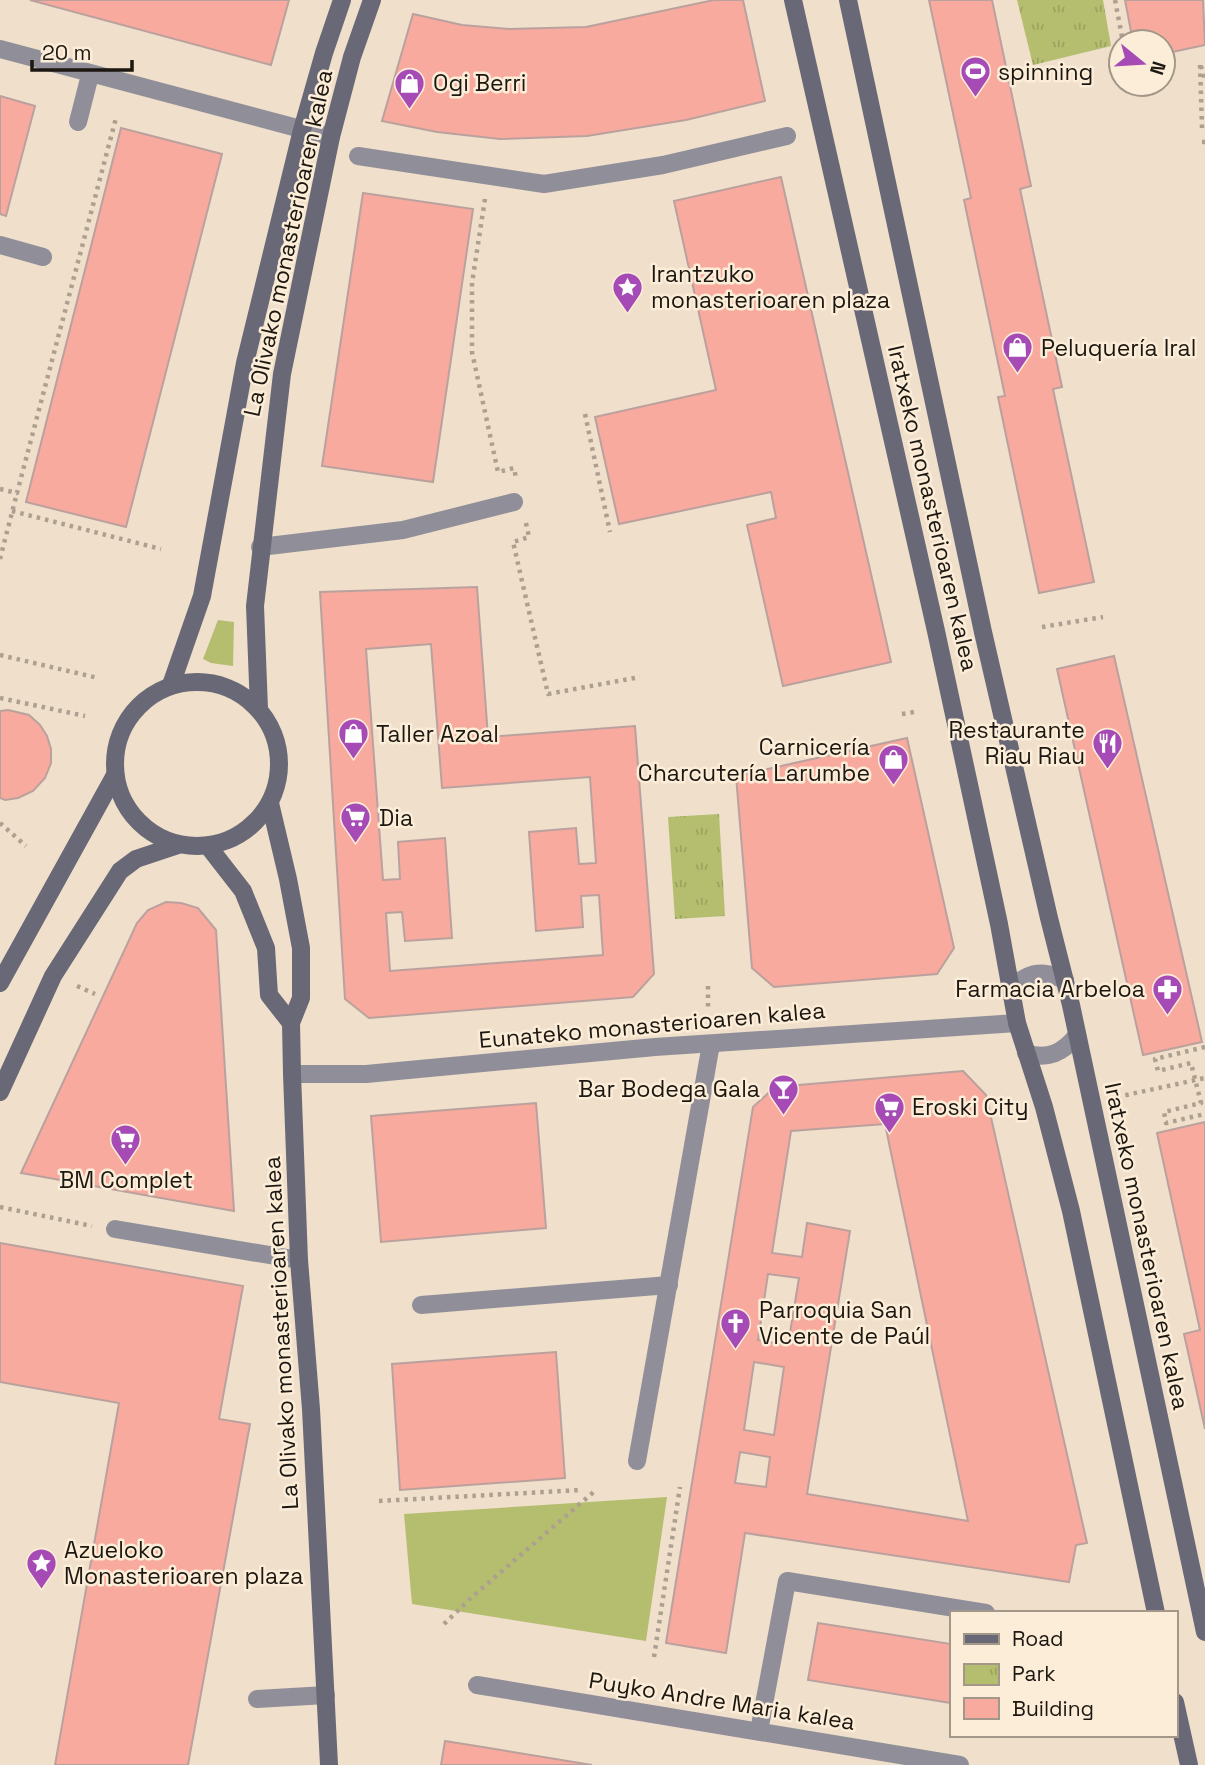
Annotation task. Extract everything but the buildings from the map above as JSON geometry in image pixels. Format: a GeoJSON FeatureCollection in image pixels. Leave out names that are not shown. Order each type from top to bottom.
{"type":"FeatureCollection","features":[{"type":"Feature","properties":{"kind":"street","name":"La Olivako monasterioaren kalea"},"geometry":{"type":"LineString","coordinates":[[171,685],[202,596],[245,363],[302,130],[342,0]]}},
{"type":"Feature","properties":{"kind":"street","name":"La Olivako monasterioaren kalea"},"geometry":{"type":"LineString","coordinates":[[259,709],[255,606],[282,374],[331,137],[352,57],[372,0]]}},
{"type":"Feature","properties":{"kind":"street","name":"Iratxeko monasterioaren kalea"},"geometry":{"type":"LineString","coordinates":[[793,0],[936,631],[999,924],[1009,988],[1071,1211],[1156,1611]]}},
{"type":"Feature","properties":{"kind":"street","name":"Iratxeko monasterioaren kalea"},"geometry":{"type":"LineString","coordinates":[[848,0],[983,632],[1065,980],[1205,1632]]}},
{"type":"Feature","properties":{"kind":"street"},"geometry":{"type":"LineString","coordinates":[[0,49],[331,137]]}},
{"type":"Feature","properties":{"kind":"street"},"geometry":{"type":"LineString","coordinates":[[78,121],[90,75]]}},
{"type":"Feature","properties":{"kind":"street"},"geometry":{"type":"LineString","coordinates":[[358,156],[544,184],[663,165],[787,136]]}},
{"type":"Feature","properties":{"kind":"street"},"geometry":{"type":"LineString","coordinates":[[0,245],[43,257]]}},
{"type":"Feature","properties":{"kind":"street"},"geometry":{"type":"LineString","coordinates":[[260,547],[403,530],[514,502]]}},
{"type":"Feature","properties":{"kind":"street"},"geometry":{"type":"LineString","coordinates":[[0,1092],[53,976],[120,871],[136,859],[178,845],[208,846],[229,840],[250,827],[270,803],[279,754],[271,731],[259,709],[239,694],[219,684],[194,681],[171,685],[144,701],[121,731],[115,754],[115,775],[123,799],[137,821],[155,834],[178,845]]}},
{"type":"Feature","properties":{"kind":"street"},"geometry":{"type":"LineString","coordinates":[[0,983],[115,775]]}},
{"type":"Feature","properties":{"kind":"street","name":"La Olivako monasterioaren kalea"},"geometry":{"type":"LineString","coordinates":[[270,803],[301,948],[301,998],[292,1023],[292,1073],[299,1260],[311,1409],[329,1765]]}},
{"type":"Feature","properties":{"kind":"street"},"geometry":{"type":"LineString","coordinates":[[208,846],[243,891],[266,948],[269,995],[292,1023]]}},
{"type":"Feature","properties":{"kind":"street"},"geometry":{"type":"LineString","coordinates":[[1009,988],[1038,972],[1047,972],[1065,980]]}},
{"type":"Feature","properties":{"kind":"street","name":"Eunateko monasterioaren kalea"},"geometry":{"type":"LineString","coordinates":[[292,1073],[366,1074],[711,1044],[1017,1023]]}},
{"type":"Feature","properties":{"kind":"street"},"geometry":{"type":"LineString","coordinates":[[1026,1053],[1041,1058],[1054,1054],[1067,1048],[1077,1035]]}},
{"type":"Feature","properties":{"kind":"street"},"geometry":{"type":"LineString","coordinates":[[637,1461],[711,1044]]}},
{"type":"Feature","properties":{"kind":"street"},"geometry":{"type":"LineString","coordinates":[[106,1228],[299,1260]]}},
{"type":"Feature","properties":{"kind":"street"},"geometry":{"type":"LineString","coordinates":[[421,1305],[669,1285]]}},
{"type":"Feature","properties":{"kind":"street"},"geometry":{"type":"LineString","coordinates":[[759,1731],[787,1581],[974,1611]]}},
{"type":"Feature","properties":{"kind":"street","name":"Puyko Andre Maria kalea"},"geometry":{"type":"LineString","coordinates":[[477,1685],[960,1765]]}},
{"type":"Feature","properties":{"kind":"street"},"geometry":{"type":"LineString","coordinates":[[257,1699],[326,1695]]}},
{"type":"Feature","properties":{"kind":"street"},"geometry":{"type":"LineString","coordinates":[[1177,1711],[1189,1765]]}},
{"type":"Feature","properties":{"kind":"path"},"geometry":{"type":"LineString","coordinates":[[1115,0],[1120,28]]}},
{"type":"Feature","properties":{"kind":"path"},"geometry":{"type":"LineString","coordinates":[[1202,128],[1200,63],[1205,80]]}},
{"type":"Feature","properties":{"kind":"path"},"geometry":{"type":"LineString","coordinates":[[0,559],[116,118]]}},
{"type":"Feature","properties":{"kind":"path"},"geometry":{"type":"LineString","coordinates":[[488,177],[472,283],[472,352],[498,472],[514,468],[516,479]]}},
{"type":"Feature","properties":{"kind":"path"},"geometry":{"type":"LineString","coordinates":[[585,414],[610,532]]}},
{"type":"Feature","properties":{"kind":"path"},"geometry":{"type":"LineString","coordinates":[[0,489],[17,493]]}},
{"type":"Feature","properties":{"kind":"path"},"geometry":{"type":"LineString","coordinates":[[12,511],[161,549]]}},
{"type":"Feature","properties":{"kind":"path"},"geometry":{"type":"LineString","coordinates":[[525,519],[529,537],[513,542],[548,694],[640,677]]}},
{"type":"Feature","properties":{"kind":"path"},"geometry":{"type":"LineString","coordinates":[[1042,627],[1102,617]]}},
{"type":"Feature","properties":{"kind":"path"},"geometry":{"type":"LineString","coordinates":[[0,655],[98,678]]}},
{"type":"Feature","properties":{"kind":"path"},"geometry":{"type":"LineString","coordinates":[[0,698],[85,716]]}},
{"type":"Feature","properties":{"kind":"path"},"geometry":{"type":"LineString","coordinates":[[902,714],[914,712]]}},
{"type":"Feature","properties":{"kind":"path"},"geometry":{"type":"LineString","coordinates":[[0,823],[26,845]]}},
{"type":"Feature","properties":{"kind":"path"},"geometry":{"type":"LineString","coordinates":[[708,986],[708,1009]]}},
{"type":"Feature","properties":{"kind":"path"},"geometry":{"type":"LineString","coordinates":[[1205,1047],[1155,1059],[1158,1070],[1191,1063],[1201,1103],[1164,1112],[1166,1123],[1205,1114]]}},
{"type":"Feature","properties":{"kind":"path"},"geometry":{"type":"LineString","coordinates":[[1091,1102],[1205,1078]]}},
{"type":"Feature","properties":{"kind":"path"},"geometry":{"type":"LineString","coordinates":[[0,1207],[106,1228]]}},
{"type":"Feature","properties":{"kind":"path"},"geometry":{"type":"LineString","coordinates":[[654,1657],[680,1487]]}},
{"type":"Feature","properties":{"kind":"path"},"geometry":{"type":"LineString","coordinates":[[379,1501],[581,1490]]}},
{"type":"Feature","properties":{"kind":"path"},"geometry":{"type":"LineString","coordinates":[[444,1624],[596,1490]]}},
{"type":"Feature","properties":{"kind":"green space"},"geometry":{"type":"Polygon","coordinates":[[[1017,0],[1103,0],[1108,28],[1107,47],[1033,65],[1017,0]]]}},
{"type":"Feature","properties":{"kind":"green space"},"geometry":{"type":"Polygon","coordinates":[[[218,620],[234,622],[233,666],[203,659],[218,620]]]}},
{"type":"Feature","properties":{"kind":"green space"},"geometry":{"type":"Polygon","coordinates":[[[719,814],[725,916],[675,919],[668,817],[719,814]]]}},
{"type":"Feature","properties":{"kind":"green space"},"geometry":{"type":"Polygon","coordinates":[[[667,1497],[646,1641],[412,1604],[404,1514],[667,1497]]]}},
{"type":"Feature","properties":{"kind":"place","name":"spinning"},"geometry":{"type":"Point","coordinates":[975,99]}},
{"type":"Feature","properties":{"kind":"place","name":"Ogi Berri"},"geometry":{"type":"Point","coordinates":[410,110]}},
{"type":"Feature","properties":{"kind":"place","name":"Irantzuko monasterioaren plaza"},"geometry":{"type":"Point","coordinates":[628,314]}},
{"type":"Feature","properties":{"kind":"place","name":"Peluquería Iral"},"geometry":{"type":"Point","coordinates":[1018,375]}},
{"type":"Feature","properties":{"kind":"place","name":"Taller Azoal"},"geometry":{"type":"Point","coordinates":[353,761]}},
{"type":"Feature","properties":{"kind":"place","name":"Restaurante Riau Riau"},"geometry":{"type":"Point","coordinates":[1108,770]}},
{"type":"Feature","properties":{"kind":"place","name":"Carnicería Charcutería Larumbe"},"geometry":{"type":"Point","coordinates":[893,787]}},
{"type":"Feature","properties":{"kind":"place","name":"Dia"},"geometry":{"type":"Point","coordinates":[356,845]}},
{"type":"Feature","properties":{"kind":"place","name":"Farmacia Arbeloa"},"geometry":{"type":"Point","coordinates":[1168,1016]}},
{"type":"Feature","properties":{"kind":"place","name":"Bar Bodega Gala"},"geometry":{"type":"Point","coordinates":[783,1116]}},
{"type":"Feature","properties":{"kind":"place","name":"Eroski City"},"geometry":{"type":"Point","coordinates":[889,1134]}},
{"type":"Feature","properties":{"kind":"place","name":"BM Complet"},"geometry":{"type":"Point","coordinates":[126,1166]}},
{"type":"Feature","properties":{"kind":"place","name":"Parroquia San Vicente de Paúl"},"geometry":{"type":"Point","coordinates":[736,1350]}},
{"type":"Feature","properties":{"kind":"place","name":"Azueloko Monasterioaren plaza"},"geometry":{"type":"Point","coordinates":[41,1590]}}]}
